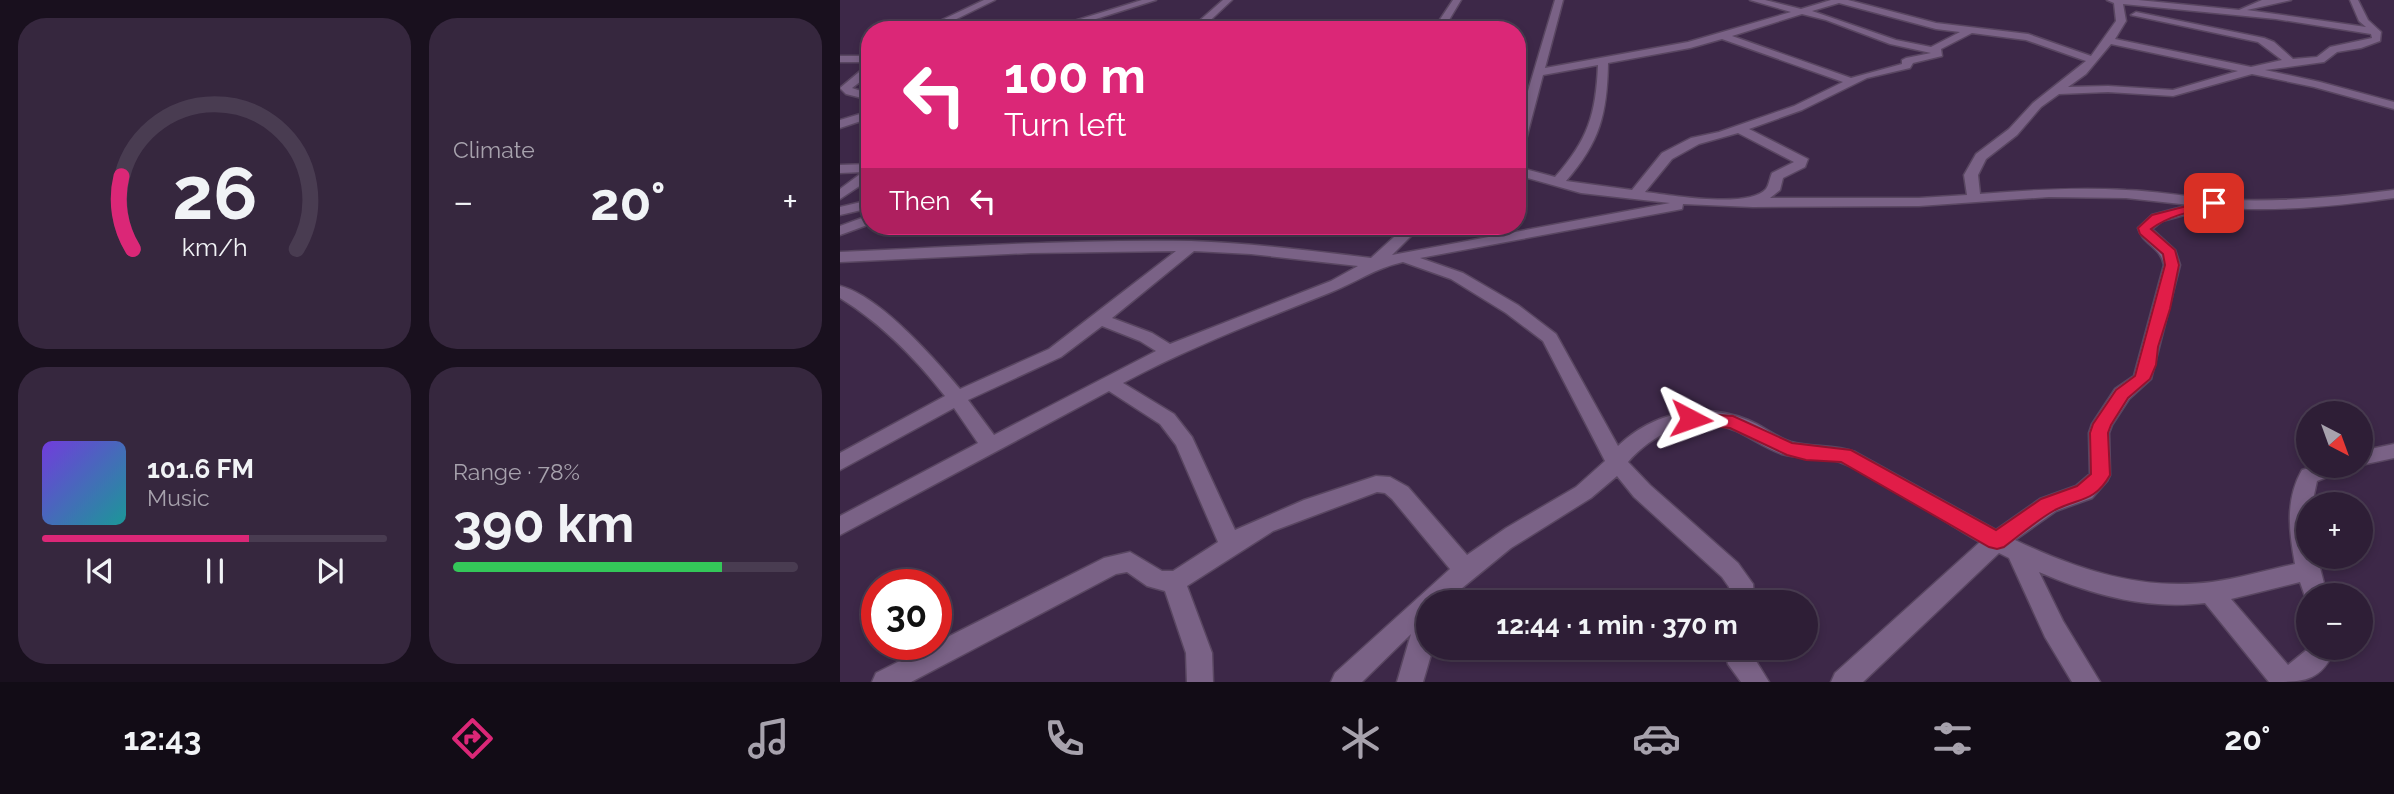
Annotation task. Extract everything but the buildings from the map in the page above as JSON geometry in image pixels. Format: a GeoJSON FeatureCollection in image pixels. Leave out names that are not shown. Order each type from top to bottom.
{"type":"FeatureCollection","features":[{"type":"Feature","properties":{"kind":"street"},"geometry":{"type":"LineString","coordinates":[[946,21],[991,0]]}},
{"type":"Feature","properties":{"kind":"street"},"geometry":{"type":"LineString","coordinates":[[1081,21],[1152,0]]}},
{"type":"Feature","properties":{"kind":"street"},"geometry":{"type":"LineString","coordinates":[[1204,21],[1228,0]]}},
{"type":"Feature","properties":{"kind":"street"},"geometry":{"type":"LineString","coordinates":[[1444,21],[1457,0]]}},
{"type":"Feature","properties":{"kind":"street"},"geometry":{"type":"LineString","coordinates":[[1526,121],[1559,0]]}},
{"type":"Feature","properties":{"kind":"street"},"geometry":{"type":"LineString","coordinates":[[1754,0],[1834,19],[1893,43],[1934,50],[1969,31]]}},
{"type":"Feature","properties":{"kind":"street"},"geometry":{"type":"LineString","coordinates":[[1538,73],[1724,36],[1839,0],[1922,23],[2028,37],[2093,60]]}},
{"type":"Feature","properties":{"kind":"street"},"geometry":{"type":"LineString","coordinates":[[2111,0],[2181,3],[2376,32]]}},
{"type":"Feature","properties":{"kind":"street"},"geometry":{"type":"LineString","coordinates":[[2231,11],[2265,2],[2287,0]]}},
{"type":"Feature","properties":{"kind":"street"},"geometry":{"type":"LineString","coordinates":[[2058,90],[2108,89],[2173,93],[2289,61],[2320,60],[2334,49],[2371,43],[2376,39],[2376,32],[2364,21],[2354,0]]}},
{"type":"Feature","properties":{"kind":"street"},"geometry":{"type":"LineString","coordinates":[[2118,1],[2121,21]]}},
{"type":"Feature","properties":{"kind":"street"},"geometry":{"type":"LineString","coordinates":[[1974,197],[1971,175],[1981,157],[2013,132],[2037,105],[2093,60],[2121,21],[2181,3]]}},
{"type":"Feature","properties":{"kind":"street"},"geometry":{"type":"LineString","coordinates":[[2136,15],[2261,40],[2270,44],[2289,61]]}},
{"type":"Feature","properties":{"kind":"street"},"geometry":{"type":"LineString","coordinates":[[1724,36],[1851,81]]}},
{"type":"Feature","properties":{"kind":"street"},"geometry":{"type":"LineString","coordinates":[[2109,41],[2337,89],[2394,106]]}},
{"type":"Feature","properties":{"kind":"street"},"geometry":{"type":"LineString","coordinates":[[1636,195],[1667,156],[1695,141],[1817,100],[1851,81],[1906,66],[1909,64],[1906,62],[1911,59],[1938,54],[1934,50]]}},
{"type":"Feature","properties":{"kind":"street"},"geometry":{"type":"LineString","coordinates":[[840,59],[861,59]]}},
{"type":"Feature","properties":{"kind":"street"},"geometry":{"type":"LineString","coordinates":[[1559,181],[1587,147],[1598,126],[1603,93],[1603,62]]}},
{"type":"Feature","properties":{"kind":"street"},"geometry":{"type":"LineString","coordinates":[[840,84],[861,76]]}},
{"type":"Feature","properties":{"kind":"street"},"geometry":{"type":"LineString","coordinates":[[861,76],[847,90],[861,94]]}},
{"type":"Feature","properties":{"kind":"street"},"geometry":{"type":"LineString","coordinates":[[1526,104],[1531,104]]}},
{"type":"Feature","properties":{"kind":"street"},"geometry":{"type":"LineString","coordinates":[[840,125],[861,119]]}},
{"type":"Feature","properties":{"kind":"street"},"geometry":{"type":"LineString","coordinates":[[1737,128],[1802,159],[1800,164],[1777,176],[1773,190],[1753,203]]}},
{"type":"Feature","properties":{"kind":"street"},"geometry":{"type":"LineString","coordinates":[[840,169],[861,170]]}},
{"type":"Feature","properties":{"kind":"street"},"geometry":{"type":"LineString","coordinates":[[1526,173],[1581,189],[1699,202],[1919,202],[2049,193],[2126,194],[2214,203],[2351,201],[2394,194]]}},
{"type":"Feature","properties":{"kind":"street"},"geometry":{"type":"LineString","coordinates":[[840,195],[861,178]]}},
{"type":"Feature","properties":{"kind":"street"},"geometry":{"type":"LineString","coordinates":[[1526,232],[1699,202]]}},
{"type":"Feature","properties":{"kind":"street"},"geometry":{"type":"LineString","coordinates":[[1844,682],[2007,547],[2048,505],[2084,492],[2093,485],[2100,475],[2099,433],[2102,424],[2122,394],[2142,379],[2148,365],[2152,338],[2172,265],[2170,253],[2145,231],[2145,228],[2157,218],[2173,212],[2214,203]]}},
{"type":"Feature","properties":{"kind":"street"},"geometry":{"type":"LineString","coordinates":[[840,211],[861,206]]}},
{"type":"Feature","properties":{"kind":"street"},"geometry":{"type":"LineString","coordinates":[[840,231],[861,223]]}},
{"type":"Feature","properties":{"kind":"street"},"geometry":{"type":"LineString","coordinates":[[840,526],[1169,351],[1318,294],[1375,263],[1405,235]]}},
{"type":"Feature","properties":{"kind":"street"},"geometry":{"type":"LineString","coordinates":[[840,257],[1031,248],[1191,246],[1251,249],[1375,263],[1513,235]]}},
{"type":"Feature","properties":{"kind":"street"},"geometry":{"type":"LineString","coordinates":[[840,462],[957,398],[1055,353],[1191,246]]}},
{"type":"Feature","properties":{"kind":"street"},"geometry":{"type":"LineString","coordinates":[[1405,259],[1457,276],[1512,309],[1550,338],[1616,462],[1642,491],[1730,570],[1741,584],[1741,590]]}},
{"type":"Feature","properties":{"kind":"street"},"geometry":{"type":"LineString","coordinates":[[840,291],[877,315],[919,352],[957,398],[991,446]]}},
{"type":"Feature","properties":{"kind":"street"},"geometry":{"type":"LineString","coordinates":[[1100,320],[1146,337],[1169,351]]}},
{"type":"Feature","properties":{"kind":"street"},"geometry":{"type":"LineString","coordinates":[[1108,382],[1167,419],[1185,442],[1230,544]]}},
{"type":"Feature","properties":{"kind":"street"},"geometry":{"type":"LineString","coordinates":[[1445,590],[1511,536],[1595,485],[1610,472],[1631,443],[1656,426],[1691,419],[1733,422],[1787,448],[1806,453],[1845,455],[2007,547],[2076,576],[2132,592],[2211,593],[2307,571]]}},
{"type":"Feature","properties":{"kind":"street"},"geometry":{"type":"LineString","coordinates":[[2373,455],[2394,451]]}},
{"type":"Feature","properties":{"kind":"street"},"geometry":{"type":"LineString","coordinates":[[2308,478],[2302,490],[2301,511],[2307,571],[2311,583]]}},
{"type":"Feature","properties":{"kind":"street"},"geometry":{"type":"LineString","coordinates":[[885,682],[1112,565],[1130,562],[1157,581],[1173,580],[1193,571],[1230,544],[1287,515],[1376,484],[1390,485],[1400,493],[1466,571]]}},
{"type":"Feature","properties":{"kind":"street"},"geometry":{"type":"LineString","coordinates":[[2007,547],[2087,681]]}},
{"type":"Feature","properties":{"kind":"street"},"geometry":{"type":"LineString","coordinates":[[1173,580],[1199,653],[1199,682]]}},
{"type":"Feature","properties":{"kind":"street"},"geometry":{"type":"LineString","coordinates":[[2211,593],[2285,682],[2316,660]]}},
{"type":"Feature","properties":{"kind":"street"},"geometry":{"type":"LineString","coordinates":[[1343,682],[1416,617]]}},
{"type":"Feature","properties":{"kind":"street"},"geometry":{"type":"LineString","coordinates":[[1410,682],[1416,659]]}},
{"type":"Feature","properties":{"kind":"street"},"geometry":{"type":"LineString","coordinates":[[1740,660],[1756,682]]}},
{"type":"Feature","properties":{"kind":"route"},"geometry":{"type":"LineString","coordinates":[[1691,419],[1733,422],[1771,442],[1806,453],[1845,455],[1997,541],[2048,505],[2084,492],[2100,475],[2099,433],[2102,424],[2122,394],[2142,379],[2148,365],[2154,329],[2162,309],[2168,272],[2172,265],[2170,253],[2145,231],[2145,228],[2157,218],[2173,212],[2214,203]]}}]}
